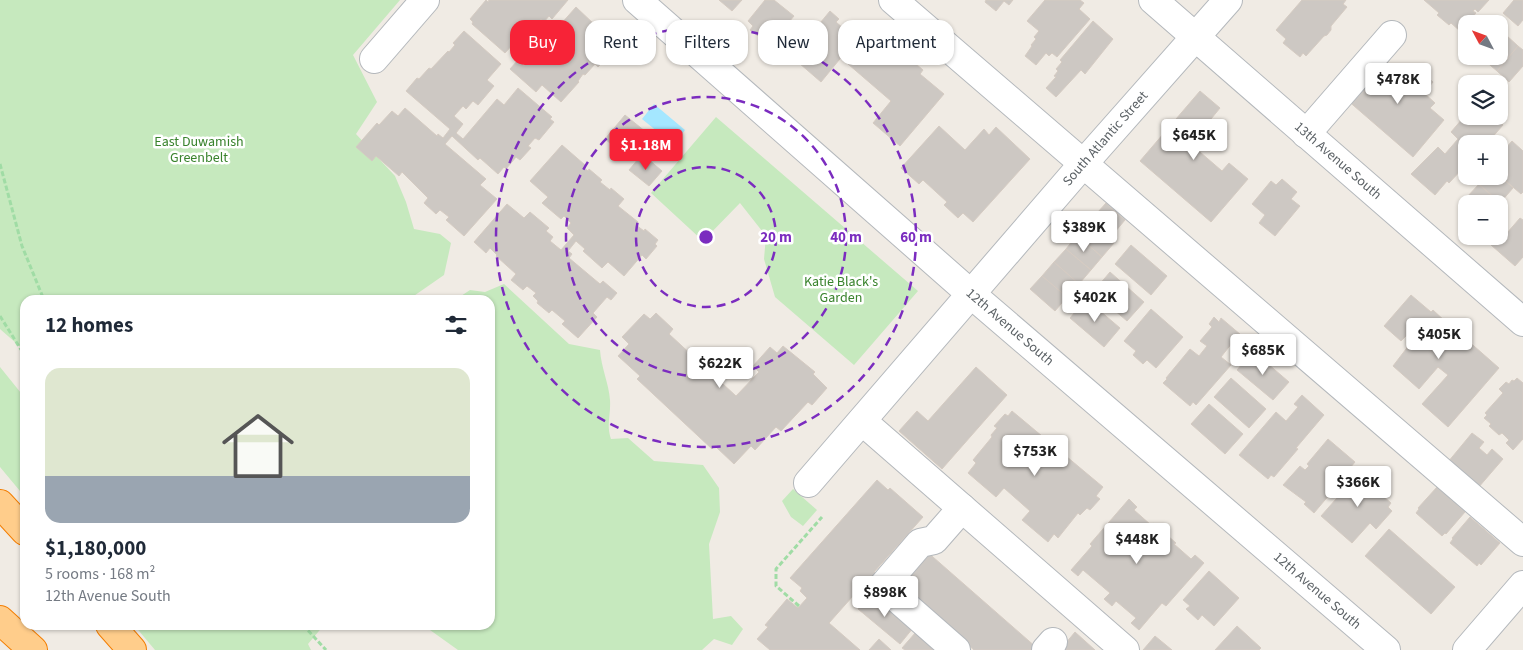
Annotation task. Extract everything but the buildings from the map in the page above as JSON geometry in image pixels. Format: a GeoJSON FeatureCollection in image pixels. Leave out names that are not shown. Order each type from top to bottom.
{"type":"FeatureCollection","features":[{"type":"Feature","properties":{"kind":"highway"},"geometry":{"type":"LineString","coordinates":[[0,504],[20,526]]}},
{"type":"Feature","properties":{"kind":"highway"},"geometry":{"type":"LineString","coordinates":[[0,620],[33,650]]}},
{"type":"Feature","properties":{"kind":"highway"},"geometry":{"type":"LineString","coordinates":[[114,630],[132,650]]}},
{"type":"Feature","properties":{"kind":"street"},"geometry":{"type":"LineString","coordinates":[[374,59],[425,0]]}},
{"type":"Feature","properties":{"kind":"street","name":"12th Avenue South"},"geometry":{"type":"LineString","coordinates":[[637,0],[971,294],[1386,650]]}},
{"type":"Feature","properties":{"kind":"street"},"geometry":{"type":"LineString","coordinates":[[893,0],[1523,542]]}},
{"type":"Feature","properties":{"kind":"street","name":"13th Avenue South"},"geometry":{"type":"LineString","coordinates":[[1153,0],[1523,322]]}},
{"type":"Feature","properties":{"kind":"street","name":"South Atlantic Street"},"geometry":{"type":"LineString","coordinates":[[808,483],[1083,164],[1228,0]]}},
{"type":"Feature","properties":{"kind":"street"},"geometry":{"type":"LineString","coordinates":[[1306,134],[1392,35]]}},
{"type":"Feature","properties":{"kind":"street"},"geometry":{"type":"LineString","coordinates":[[862,421],[1125,650]]}},
{"type":"Feature","properties":{"kind":"street"},"geometry":{"type":"LineString","coordinates":[[956,650],[883,586],[920,543],[934,540],[962,508]]}},
{"type":"Feature","properties":{"kind":"street"},"geometry":{"type":"LineString","coordinates":[[1467,650],[1523,585]]}},
{"type":"Feature","properties":{"kind":"path"},"geometry":{"type":"LineString","coordinates":[[0,164],[22,246],[42,295]]}},
{"type":"Feature","properties":{"kind":"path"},"geometry":{"type":"LineString","coordinates":[[0,316],[20,348]]}},
{"type":"Feature","properties":{"kind":"path"},"geometry":{"type":"LineString","coordinates":[[799,606],[776,586],[776,569],[822,517]]}},
{"type":"Feature","properties":{"kind":"path"},"geometry":{"type":"LineString","coordinates":[[308,630],[326,650]]}},
{"type":"Feature","properties":{"kind":"green space","name":"East Duwamish Greenbelt"},"geometry":{"type":"Polygon","coordinates":[[[0,0],[400,0],[353,55],[377,102],[356,134],[395,176],[406,202],[414,229],[440,234],[451,243],[444,275],[415,295],[20,295],[20,347],[0,329],[0,0]]]}},
{"type":"Feature","properties":{"kind":"green space","name":"Katie Black's Garden"},"geometry":{"type":"Polygon","coordinates":[[[716,117],[918,291],[854,365],[775,297],[764,259],[766,236],[740,203],[703,241],[651,193],[716,117]]]}},
{"type":"Feature","properties":{"kind":"green space"},"geometry":{"type":"Polygon","coordinates":[[[504,284],[569,344],[600,350],[609,394],[609,429],[611,439],[628,438],[654,461],[703,465],[719,488],[720,512],[709,544],[713,619],[731,616],[743,629],[732,645],[714,639],[702,650],[458,650],[430,630],[495,630],[495,295],[462,295],[470,290],[485,292],[504,284]]]}},
{"type":"Feature","properties":{"kind":"green space"},"geometry":{"type":"Polygon","coordinates":[[[0,367],[20,392],[20,491],[0,467],[0,367]]]}},
{"type":"Feature","properties":{"kind":"green space"},"geometry":{"type":"Polygon","coordinates":[[[793,489],[817,510],[803,526],[791,517],[782,501],[793,489]]]}},
{"type":"Feature","properties":{"kind":"green space"},"geometry":{"type":"Polygon","coordinates":[[[138,630],[320,630],[308,644],[311,650],[155,650],[138,630]]]}},
{"type":"Feature","properties":{"kind":"water"},"geometry":{"type":"Polygon","coordinates":[[[654,104],[685,130],[664,155],[649,143],[658,132],[642,119],[654,104]]]}}]}
